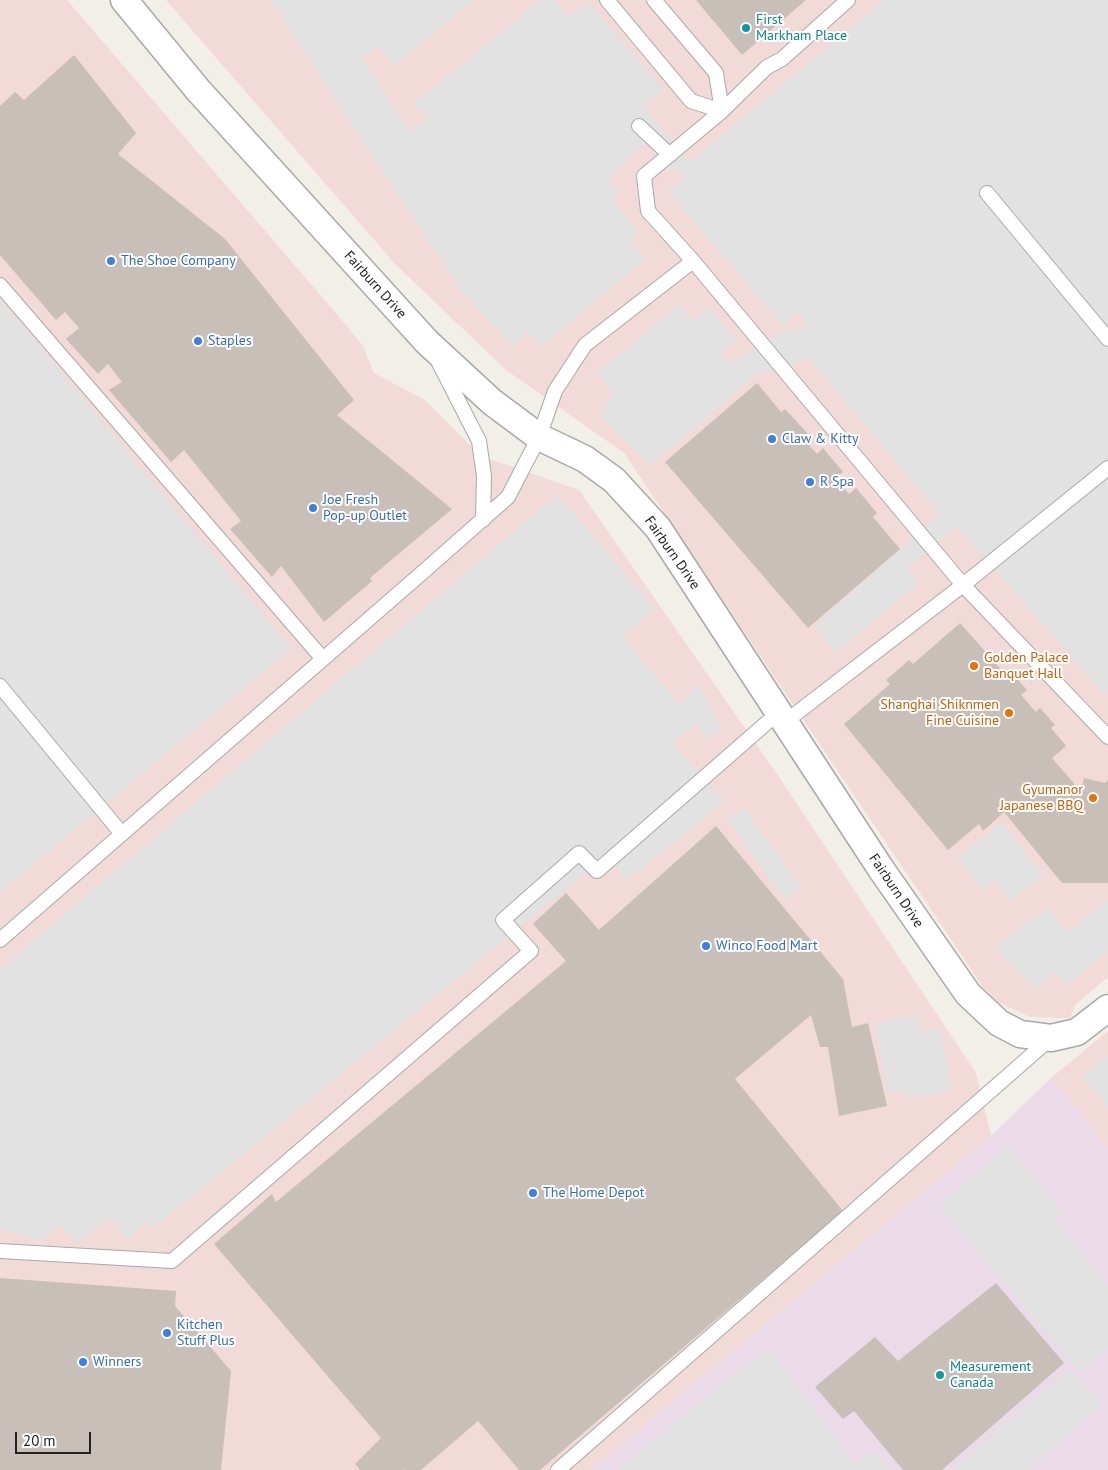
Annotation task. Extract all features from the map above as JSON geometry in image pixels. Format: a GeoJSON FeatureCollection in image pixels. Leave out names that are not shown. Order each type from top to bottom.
{"type":"FeatureCollection","features":[{"type":"Feature","properties":{"kind":"street","name":"Fairburn Drive"},"geometry":{"type":"LineString","coordinates":[[124,0],[198,90],[427,342],[492,402],[539,437],[585,459],[614,480],[658,528],[881,869],[968,994],[1000,1023],[1020,1034],[1051,1038],[1077,1032],[1108,1008]]}},
{"type":"Feature","properties":{"kind":"lane"},"geometry":{"type":"LineString","coordinates":[[607,0],[691,101],[722,111]]}},
{"type":"Feature","properties":{"kind":"lane"},"geometry":{"type":"LineString","coordinates":[[654,0],[716,74],[722,111]]}},
{"type":"Feature","properties":{"kind":"lane"},"geometry":{"type":"LineString","coordinates":[[848,0],[782,59],[767,67],[722,111],[644,176],[648,211],[693,260],[963,585],[1108,737]]}},
{"type":"Feature","properties":{"kind":"lane"},"geometry":{"type":"LineString","coordinates":[[639,126],[670,154]]}},
{"type":"Feature","properties":{"kind":"lane"},"geometry":{"type":"LineString","coordinates":[[987,193],[1108,339]]}},
{"type":"Feature","properties":{"kind":"lane"},"geometry":{"type":"LineString","coordinates":[[0,940],[508,497],[539,437],[555,391],[585,344],[693,260]]}},
{"type":"Feature","properties":{"kind":"lane"},"geometry":{"type":"LineString","coordinates":[[0,284],[323,659]]}},
{"type":"Feature","properties":{"kind":"lane"},"geometry":{"type":"LineString","coordinates":[[427,342],[479,441],[484,476],[483,520]]}},
{"type":"Feature","properties":{"kind":"lane"},"geometry":{"type":"LineString","coordinates":[[0,1251],[172,1261],[531,951],[503,920],[579,853],[597,871],[781,717],[963,585],[1108,468]]}},
{"type":"Feature","properties":{"kind":"lane"},"geometry":{"type":"LineString","coordinates":[[0,686],[122,834]]}},
{"type":"Feature","properties":{"kind":"lane"},"geometry":{"type":"LineString","coordinates":[[558,1470],[1051,1038]]}},
{"type":"Feature","properties":{"kind":"shaded area"},"geometry":{"type":"Polygon","coordinates":[[[0,0],[67,0],[346,325],[363,346],[374,373],[425,400],[481,456],[579,490],[777,774],[976,1073],[991,1136],[592,1470],[0,1470],[0,0]]]}},
{"type":"Feature","properties":{"kind":"shaded area"},"geometry":{"type":"Polygon","coordinates":[[[166,0],[1108,0],[1108,977],[1075,1005],[1070,1018],[1030,1017],[998,1002],[983,987],[624,453],[506,370],[395,264],[166,0]]]}},
{"type":"Feature","properties":{"kind":"shaded area"},"geometry":{"type":"Polygon","coordinates":[[[270,0],[474,0],[395,66],[378,47],[362,58],[410,132],[427,118],[414,103],[540,0],[555,0],[569,16],[588,2],[665,90],[644,107],[689,162],[884,0],[1108,0],[1108,691],[1104,694],[957,527],[907,568],[918,584],[836,653],[815,626],[940,514],[807,357],[781,374],[761,371],[650,466],[599,415],[614,393],[597,373],[679,304],[693,322],[709,307],[737,340],[721,354],[731,363],[777,334],[808,326],[798,312],[784,327],[668,192],[685,178],[674,167],[666,170],[647,142],[609,177],[620,192],[612,199],[639,233],[631,242],[645,260],[541,347],[527,332],[513,348],[460,289],[270,0]]]}},
{"type":"Feature","properties":{"kind":"shaded area"},"geometry":{"type":"Polygon","coordinates":[[[0,299],[292,649],[0,893],[0,299]]]}},
{"type":"Feature","properties":{"kind":"shaded area"},"geometry":{"type":"Polygon","coordinates":[[[558,494],[655,609],[623,636],[679,703],[699,684],[722,730],[706,739],[696,723],[673,744],[725,801],[627,881],[607,856],[153,1229],[146,1221],[128,1241],[111,1218],[77,1243],[60,1225],[42,1241],[0,1229],[0,969],[558,494]]]}},
{"type":"Feature","properties":{"kind":"shaded area"},"geometry":{"type":"Polygon","coordinates":[[[745,808],[801,888],[784,900],[728,820],[745,808]]]}},
{"type":"Feature","properties":{"kind":"shaded area"},"geometry":{"type":"Polygon","coordinates":[[[1002,822],[1044,876],[1010,901],[995,881],[982,891],[957,858],[1002,822]]]}},
{"type":"Feature","properties":{"kind":"shaded area"},"geometry":{"type":"Polygon","coordinates":[[[1108,900],[1108,951],[1067,986],[1054,972],[1036,991],[994,947],[1048,908],[1067,932],[1108,900]]]}},
{"type":"Feature","properties":{"kind":"shaded area"},"geometry":{"type":"Polygon","coordinates":[[[918,1015],[921,1032],[940,1028],[952,1090],[905,1098],[904,1091],[888,1093],[875,1023],[918,1015]]]}},
{"type":"Feature","properties":{"kind":"shaded area"},"geometry":{"type":"Polygon","coordinates":[[[1108,1031],[1108,1148],[1051,1078],[1108,1031]]]}},
{"type":"Feature","properties":{"kind":"shaded area"},"geometry":{"type":"Polygon","coordinates":[[[1108,1055],[1108,1107],[1082,1077],[1108,1055]]]}},
{"type":"Feature","properties":{"kind":"shaded area"},"geometry":{"type":"Polygon","coordinates":[[[1051,1078],[1108,1148],[1108,1470],[592,1470],[991,1136],[1051,1078]]]}},
{"type":"Feature","properties":{"kind":"shaded area"},"geometry":{"type":"Polygon","coordinates":[[[1008,1146],[1063,1211],[1054,1219],[1108,1285],[1108,1348],[1080,1373],[939,1206],[1008,1146]]]}},
{"type":"Feature","properties":{"kind":"shaded area"},"geometry":{"type":"Polygon","coordinates":[[[768,1347],[854,1463],[874,1452],[890,1470],[618,1470],[768,1347]]]}},
{"type":"Feature","properties":{"kind":"shaded area"},"geometry":{"type":"Polygon","coordinates":[[[1070,1369],[1103,1404],[1029,1470],[952,1470],[1070,1369]]]}},
{"type":"Feature","properties":{"kind":"building","name":"First Markham Place"},"geometry":{"type":"Polygon","coordinates":[[[696,0],[806,0],[742,55],[696,0]]]}},
{"type":"Feature","properties":{"kind":"building"},"geometry":{"type":"Polygon","coordinates":[[[74,55],[136,133],[118,154],[225,239],[354,400],[337,415],[452,509],[370,578],[372,581],[324,622],[281,566],[272,577],[230,529],[241,521],[184,450],[171,462],[109,390],[122,382],[108,364],[98,374],[66,339],[79,328],[65,312],[56,320],[0,255],[0,106],[15,92],[24,100],[74,55]]]}},
{"type":"Feature","properties":{"kind":"building"},"geometry":{"type":"Polygon","coordinates":[[[757,383],[781,412],[785,409],[808,434],[803,438],[817,454],[823,448],[843,472],[835,478],[849,494],[856,488],[877,513],[873,517],[900,549],[808,628],[665,462],[757,383]]]}},
{"type":"Feature","properties":{"kind":"building"},"geometry":{"type":"Polygon","coordinates":[[[960,623],[1005,674],[1009,670],[1027,690],[1021,695],[1036,712],[1040,708],[1055,725],[1051,728],[1066,746],[1052,758],[1077,787],[1082,787],[1084,778],[1105,783],[1108,780],[1108,883],[1062,883],[1004,812],[983,831],[979,824],[948,850],[844,724],[890,684],[886,680],[909,660],[913,664],[960,623]]]}},
{"type":"Feature","properties":{"kind":"building"},"geometry":{"type":"Polygon","coordinates":[[[716,826],[843,979],[852,1027],[868,1023],[887,1106],[839,1116],[828,1047],[820,1047],[811,1015],[735,1079],[843,1211],[540,1470],[519,1470],[478,1421],[421,1470],[360,1470],[355,1464],[381,1438],[214,1244],[272,1194],[276,1202],[566,961],[533,924],[566,893],[599,930],[716,826]]]}},
{"type":"Feature","properties":{"kind":"building"},"geometry":{"type":"Polygon","coordinates":[[[0,1278],[176,1291],[175,1306],[231,1371],[221,1470],[0,1470],[0,1278]]]}},
{"type":"Feature","properties":{"kind":"building","name":"Measurement Canada"},"geometry":{"type":"Polygon","coordinates":[[[996,1283],[1064,1363],[942,1470],[903,1470],[854,1411],[843,1419],[815,1387],[875,1337],[898,1361],[996,1283]]]}},
{"type":"Feature","properties":{"kind":"place","name":"First Markham Place"},"geometry":{"type":"Point","coordinates":[746,28]}},
{"type":"Feature","properties":{"kind":"place","name":"The Shoe Company"},"geometry":{"type":"Point","coordinates":[111,261]}},
{"type":"Feature","properties":{"kind":"place","name":"Staples"},"geometry":{"type":"Point","coordinates":[198,341]}},
{"type":"Feature","properties":{"kind":"place","name":"Claw & Kitty"},"geometry":{"type":"Point","coordinates":[772,439]}},
{"type":"Feature","properties":{"kind":"place","name":"R Spa"},"geometry":{"type":"Point","coordinates":[810,482]}},
{"type":"Feature","properties":{"kind":"place","name":"Joe Fresh Pop-up Outlet"},"geometry":{"type":"Point","coordinates":[313,508]}},
{"type":"Feature","properties":{"kind":"place","name":"Golden Palace Banquet Hall"},"geometry":{"type":"Point","coordinates":[974,666]}},
{"type":"Feature","properties":{"kind":"place","name":"Shanghai Shiknmen Fine Cuisine"},"geometry":{"type":"Point","coordinates":[1009,713]}},
{"type":"Feature","properties":{"kind":"place","name":"Gyumanor Japanese BBQ"},"geometry":{"type":"Point","coordinates":[1093,798]}},
{"type":"Feature","properties":{"kind":"place","name":"Winco Food Mart"},"geometry":{"type":"Point","coordinates":[706,946]}},
{"type":"Feature","properties":{"kind":"place","name":"The Home Depot"},"geometry":{"type":"Point","coordinates":[533,1193]}},
{"type":"Feature","properties":{"kind":"place","name":"Kitchen Stuff Plus"},"geometry":{"type":"Point","coordinates":[167,1333]}},
{"type":"Feature","properties":{"kind":"place","name":"Winners"},"geometry":{"type":"Point","coordinates":[83,1362]}},
{"type":"Feature","properties":{"kind":"place","name":"Measurement Canada"},"geometry":{"type":"Point","coordinates":[940,1375]}}]}
